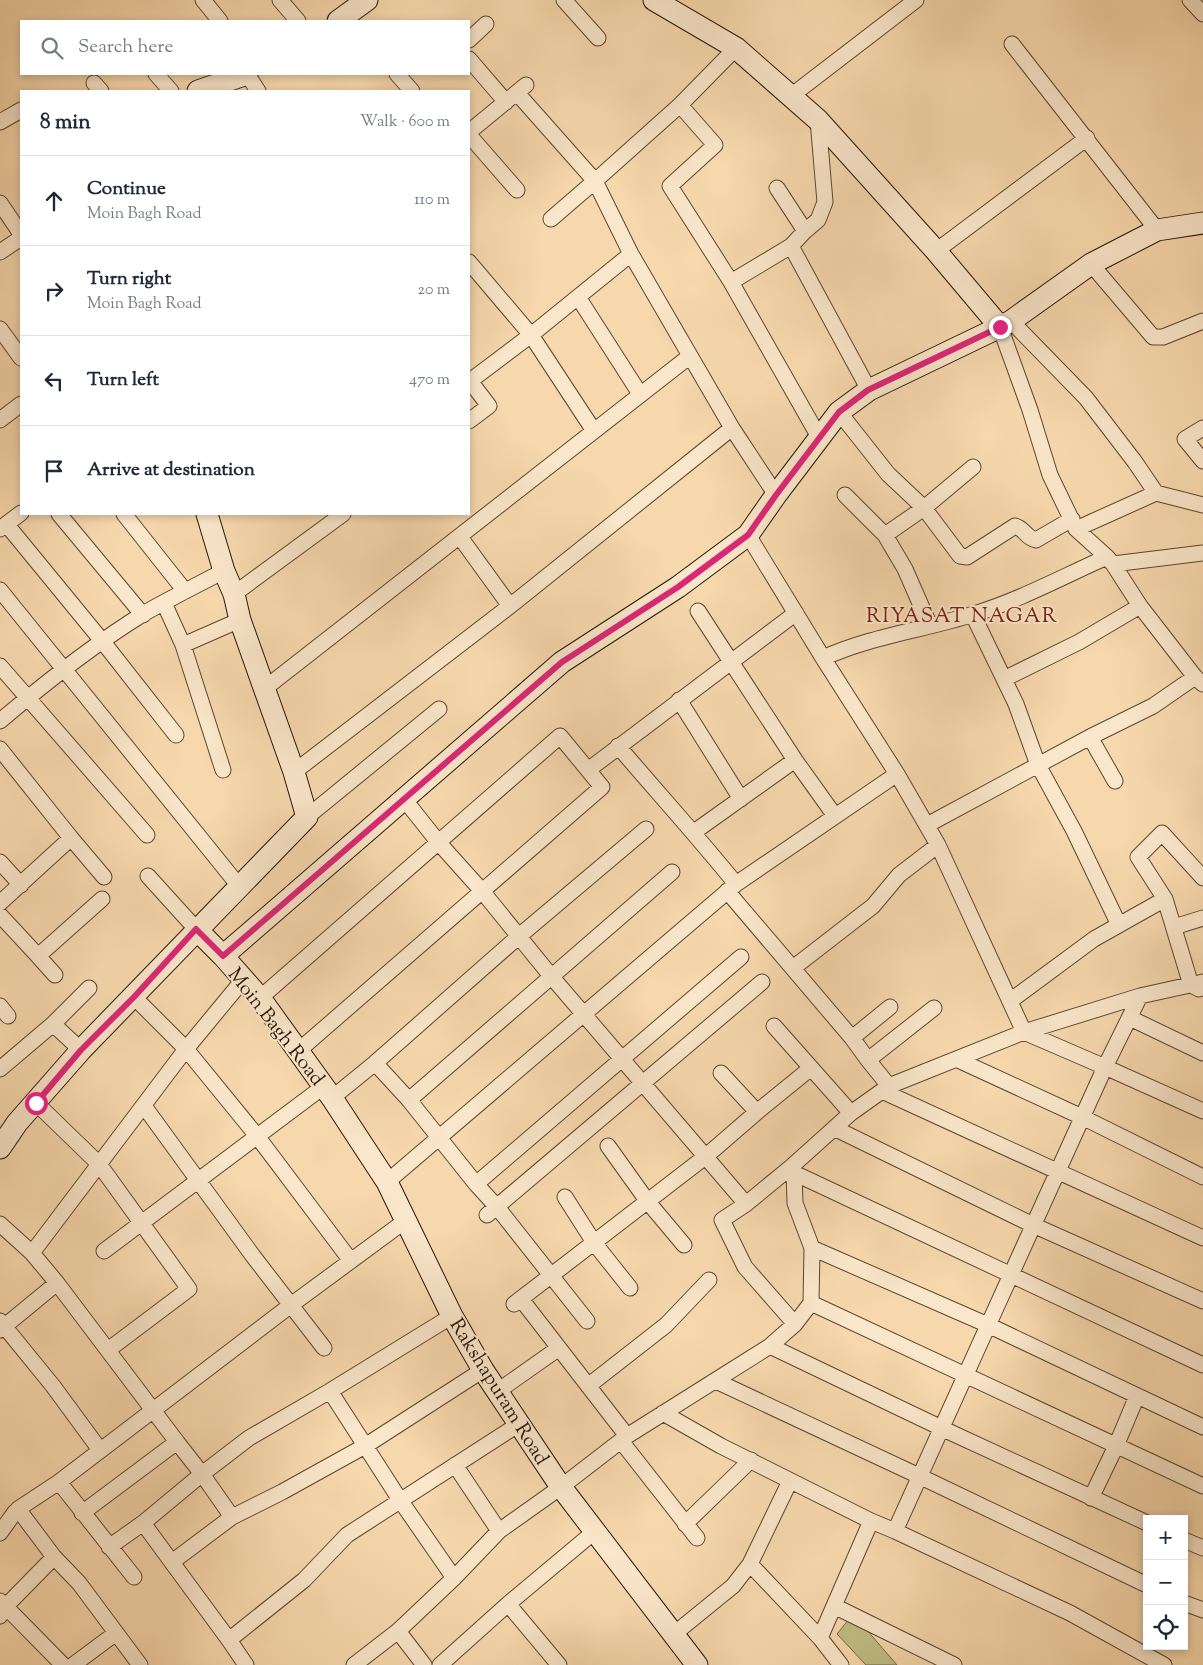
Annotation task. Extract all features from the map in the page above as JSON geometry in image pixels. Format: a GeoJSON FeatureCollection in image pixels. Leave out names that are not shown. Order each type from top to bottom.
{"type":"FeatureCollection","features":[{"type":"Feature","properties":{"kind":"street"},"geometry":{"type":"LineString","coordinates":[[203,0],[219,20]]}},
{"type":"Feature","properties":{"kind":"street"},"geometry":{"type":"LineString","coordinates":[[280,0],[297,20]]}},
{"type":"Feature","properties":{"kind":"street"},"geometry":{"type":"LineString","coordinates":[[346,19],[367,0]]}},
{"type":"Feature","properties":{"kind":"street"},"geometry":{"type":"LineString","coordinates":[[564,0],[598,38]]}},
{"type":"Feature","properties":{"kind":"street"},"geometry":{"type":"LineString","coordinates":[[654,0],[736,48],[818,120],[1006,324],[1086,398],[1156,493]]}},
{"type":"Feature","properties":{"kind":"street"},"geometry":{"type":"LineString","coordinates":[[1190,0],[1203,14]]}},
{"type":"Feature","properties":{"kind":"street"},"geometry":{"type":"LineString","coordinates":[[791,96],[914,1]]}},
{"type":"Feature","properties":{"kind":"street"},"geometry":{"type":"LineString","coordinates":[[470,39],[486,24]]}},
{"type":"Feature","properties":{"kind":"street"},"geometry":{"type":"LineString","coordinates":[[1012,44],[1157,230]]}},
{"type":"Feature","properties":{"kind":"street"},"geometry":{"type":"LineString","coordinates":[[551,219],[680,105],[736,48]]}},
{"type":"Feature","properties":{"kind":"street"},"geometry":{"type":"LineString","coordinates":[[470,60],[516,93],[595,181],[631,254],[732,428],[776,495]]}},
{"type":"Feature","properties":{"kind":"street"},"geometry":{"type":"LineString","coordinates":[[157,75],[170,90]]}},
{"type":"Feature","properties":{"kind":"street"},"geometry":{"type":"LineString","coordinates":[[201,90],[244,75]]}},
{"type":"Feature","properties":{"kind":"street"},"geometry":{"type":"LineString","coordinates":[[248,75],[257,90]]}},
{"type":"Feature","properties":{"kind":"street"},"geometry":{"type":"LineString","coordinates":[[398,75],[411,90]]}},
{"type":"Feature","properties":{"kind":"street"},"geometry":{"type":"LineString","coordinates":[[470,133],[516,93]]}},
{"type":"Feature","properties":{"kind":"street"},"geometry":{"type":"LineString","coordinates":[[680,105],[715,145],[670,186],[731,282],[819,437]]}},
{"type":"Feature","properties":{"kind":"street"},"geometry":{"type":"LineString","coordinates":[[1,120],[20,110]]}},
{"type":"Feature","properties":{"kind":"street"},"geometry":{"type":"LineString","coordinates":[[731,282],[791,246],[818,220],[825,202],[818,120]]}},
{"type":"Feature","properties":{"kind":"street"},"geometry":{"type":"LineString","coordinates":[[470,135],[517,190]]}},
{"type":"Feature","properties":{"kind":"street"},"geometry":{"type":"LineString","coordinates":[[936,250],[1087,138]]}},
{"type":"Feature","properties":{"kind":"street"},"geometry":{"type":"LineString","coordinates":[[777,188],[805,231]]}},
{"type":"Feature","properties":{"kind":"street"},"geometry":{"type":"LineString","coordinates":[[0,203],[20,233]]}},
{"type":"Feature","properties":{"kind":"street"},"geometry":{"type":"LineString","coordinates":[[223,956],[562,662],[678,587],[748,535],[839,412],[868,390],[1006,324],[1091,264],[1157,230],[1203,224]]}},
{"type":"Feature","properties":{"kind":"street"},"geometry":{"type":"LineString","coordinates":[[0,252],[20,239]]}},
{"type":"Feature","properties":{"kind":"street"},"geometry":{"type":"LineString","coordinates":[[791,246],[868,390]]}},
{"type":"Feature","properties":{"kind":"street"},"geometry":{"type":"LineString","coordinates":[[470,379],[531,334],[631,254]]}},
{"type":"Feature","properties":{"kind":"street"},"geometry":{"type":"LineString","coordinates":[[470,263],[531,334],[594,431]]}},
{"type":"Feature","properties":{"kind":"street"},"geometry":{"type":"LineString","coordinates":[[1091,264],[1153,337],[1163,337],[1203,320]]}},
{"type":"Feature","properties":{"kind":"street"},"geometry":{"type":"LineString","coordinates":[[578,297],[640,394]]}},
{"type":"Feature","properties":{"kind":"street"},"geometry":{"type":"LineString","coordinates":[[927,825],[1090,737],[1154,706],[1199,680],[1140,606],[1110,560],[1074,524],[1050,475],[1006,324]]}},
{"type":"Feature","properties":{"kind":"street"},"geometry":{"type":"LineString","coordinates":[[0,329],[20,357]]}},
{"type":"Feature","properties":{"kind":"street"},"geometry":{"type":"LineString","coordinates":[[264,689],[690,356]]}},
{"type":"Feature","properties":{"kind":"street"},"geometry":{"type":"LineString","coordinates":[[470,381],[489,406],[470,420]]}},
{"type":"Feature","properties":{"kind":"street"},"geometry":{"type":"LineString","coordinates":[[0,420],[20,405]]}},
{"type":"Feature","properties":{"kind":"street"},"geometry":{"type":"LineString","coordinates":[[839,412],[888,474],[924,508],[960,556],[967,557],[1015,526],[1021,528],[1029,538],[1036,540],[1156,493],[1203,505]]}},
{"type":"Feature","properties":{"kind":"street"},"geometry":{"type":"LineString","coordinates":[[294,772],[510,606],[732,428]]}},
{"type":"Feature","properties":{"kind":"street"},"geometry":{"type":"LineString","coordinates":[[1203,428],[1185,438],[1203,461]]}},
{"type":"Feature","properties":{"kind":"street"},"geometry":{"type":"LineString","coordinates":[[885,535],[924,508],[973,467]]}},
{"type":"Feature","properties":{"kind":"street"},"geometry":{"type":"LineString","coordinates":[[845,495],[885,535],[905,569],[930,626]]}},
{"type":"Feature","properties":{"kind":"street"},"geometry":{"type":"LineString","coordinates":[[20,514],[3,527],[103,642],[176,735]]}},
{"type":"Feature","properties":{"kind":"street"},"geometry":{"type":"LineString","coordinates":[[60,515],[143,614]]}},
{"type":"Feature","properties":{"kind":"street"},"geometry":{"type":"LineString","coordinates":[[125,515],[185,591]]}},
{"type":"Feature","properties":{"kind":"street"},"geometry":{"type":"LineString","coordinates":[[210,515],[224,572],[234,594],[240,620],[294,772],[307,817]]}},
{"type":"Feature","properties":{"kind":"street"},"geometry":{"type":"LineString","coordinates":[[234,594],[342,515]]}},
{"type":"Feature","properties":{"kind":"street"},"geometry":{"type":"LineString","coordinates":[[748,535],[823,658],[898,774],[927,825],[1024,1032],[1203,1111]]}},
{"type":"Feature","properties":{"kind":"street"},"geometry":{"type":"LineString","coordinates":[[460,537],[510,606]]}},
{"type":"Feature","properties":{"kind":"street"},"geometry":{"type":"LineString","coordinates":[[823,658],[846,648],[995,607],[1110,560],[1203,553]]}},
{"type":"Feature","properties":{"kind":"street"},"geometry":{"type":"LineString","coordinates":[[0,721],[65,670],[143,614],[224,572]]}},
{"type":"Feature","properties":{"kind":"street"},"geometry":{"type":"LineString","coordinates":[[0,590],[239,886]]}},
{"type":"Feature","properties":{"kind":"street"},"geometry":{"type":"LineString","coordinates":[[164,603],[182,645],[223,770]]}},
{"type":"Feature","properties":{"kind":"street"},"geometry":{"type":"LineString","coordinates":[[1004,679],[1079,642],[1140,606]]}},
{"type":"Feature","properties":{"kind":"street"},"geometry":{"type":"LineString","coordinates":[[698,611],[795,760],[835,816]]}},
{"type":"Feature","properties":{"kind":"street"},"geometry":{"type":"LineString","coordinates":[[588,770],[796,613]]}},
{"type":"Feature","properties":{"kind":"street"},"geometry":{"type":"LineString","coordinates":[[973,614],[1016,704],[1038,765],[1074,830],[1119,925]]}},
{"type":"Feature","properties":{"kind":"street"},"geometry":{"type":"LineString","coordinates":[[182,645],[240,620]]}},
{"type":"Feature","properties":{"kind":"street"},"geometry":{"type":"LineString","coordinates":[[0,666],[147,835]]}},
{"type":"Feature","properties":{"kind":"street"},"geometry":{"type":"LineString","coordinates":[[679,700],[741,799]]}},
{"type":"Feature","properties":{"kind":"street"},"geometry":{"type":"LineString","coordinates":[[0,1148],[17,1123],[81,1050],[134,997],[196,929],[307,817],[439,709]]}},
{"type":"Feature","properties":{"kind":"street"},"geometry":{"type":"LineString","coordinates":[[260,998],[560,736],[602,787],[297,1052]]}},
{"type":"Feature","properties":{"kind":"street"},"geometry":{"type":"LineString","coordinates":[[1090,737],[1115,781]]}},
{"type":"Feature","properties":{"kind":"street"},"geometry":{"type":"LineString","coordinates":[[618,746],[673,811],[694,832],[732,888],[793,968],[852,1038],[886,1088],[1057,1171],[1203,1238]]}},
{"type":"Feature","properties":{"kind":"street"},"geometry":{"type":"LineString","coordinates":[[0,748],[71,838],[104,876]]}},
{"type":"Feature","properties":{"kind":"street"},"geometry":{"type":"LineString","coordinates":[[694,832],[795,760]]}},
{"type":"Feature","properties":{"kind":"street"},"geometry":{"type":"LineString","coordinates":[[387,1182],[732,888],[898,774]]}},
{"type":"Feature","properties":{"kind":"street"},"geometry":{"type":"LineString","coordinates":[[404,799],[439,843],[482,891],[518,937],[746,1204]]}},
{"type":"Feature","properties":{"kind":"street"},"geometry":{"type":"LineString","coordinates":[[104,1251],[257,1136],[375,1063],[518,937],[646,829]]}},
{"type":"Feature","properties":{"kind":"street"},"geometry":{"type":"LineString","coordinates":[[795,1324],[745,1267],[722,1220],[793,1170],[851,1113],[886,1088],[1024,1032],[1140,996],[1199,986],[1174,927],[1165,899],[1138,857],[1162,833],[1203,878]]}},
{"type":"Feature","properties":{"kind":"street"},"geometry":{"type":"LineString","coordinates":[[0,903],[71,838]]}},
{"type":"Feature","properties":{"kind":"street"},"geometry":{"type":"LineString","coordinates":[[793,968],[873,906],[898,875],[938,845]]}},
{"type":"Feature","properties":{"kind":"street"},"geometry":{"type":"LineString","coordinates":[[0,862],[20,885]]}},
{"type":"Feature","properties":{"kind":"street"},"geometry":{"type":"LineString","coordinates":[[409,1100],[672,872]]}},
{"type":"Feature","properties":{"kind":"street"},"geometry":{"type":"LineString","coordinates":[[148,876],[196,929]]}},
{"type":"Feature","properties":{"kind":"street"},"geometry":{"type":"LineString","coordinates":[[38,956],[102,899]]}},
{"type":"Feature","properties":{"kind":"street"},"geometry":{"type":"LineString","coordinates":[[1010,1001],[1094,939],[1165,899]]}},
{"type":"Feature","properties":{"kind":"street"},"geometry":{"type":"LineString","coordinates":[[0,915],[55,974]]}},
{"type":"Feature","properties":{"kind":"street"},"geometry":{"type":"LineString","coordinates":[[1174,927],[1203,918]]}},
{"type":"Feature","properties":{"kind":"street","name":"Moin Bagh Road"},"geometry":{"type":"LineString","coordinates":[[196,929],[260,998],[297,1052],[328,1092]]}},
{"type":"Feature","properties":{"kind":"street"},"geometry":{"type":"LineString","coordinates":[[476,1184],[741,957]]}},
{"type":"Feature","properties":{"kind":"street"},"geometry":{"type":"LineString","coordinates":[[32,1253],[186,1048],[243,980]]}},
{"type":"Feature","properties":{"kind":"street"},"geometry":{"type":"LineString","coordinates":[[492,1211],[762,982]]}},
{"type":"Feature","properties":{"kind":"street"},"geometry":{"type":"LineString","coordinates":[[0,1069],[53,1024],[89,988]]}},
{"type":"Feature","properties":{"kind":"street"},"geometry":{"type":"LineString","coordinates":[[896,1532],[1057,1171],[1140,996]]}},
{"type":"Feature","properties":{"kind":"street"},"geometry":{"type":"LineString","coordinates":[[134,997],[186,1048],[257,1136],[351,1261]]}},
{"type":"Feature","properties":{"kind":"street"},"geometry":{"type":"LineString","coordinates":[[852,1038],[890,1006]]}},
{"type":"Feature","properties":{"kind":"street"},"geometry":{"type":"LineString","coordinates":[[868,1060],[934,1008]]}},
{"type":"Feature","properties":{"kind":"street"},"geometry":{"type":"LineString","coordinates":[[1130,1018],[1203,1053]]}},
{"type":"Feature","properties":{"kind":"street"},"geometry":{"type":"LineString","coordinates":[[53,1024],[81,1050]]}},
{"type":"Feature","properties":{"kind":"street"},"geometry":{"type":"LineString","coordinates":[[774,1026],[851,1113]]}},
{"type":"Feature","properties":{"kind":"street"},"geometry":{"type":"LineString","coordinates":[[956,1059],[1082,1117],[1203,1177]]}},
{"type":"Feature","properties":{"kind":"street"},"geometry":{"type":"LineString","coordinates":[[375,1063],[440,1138],[476,1184],[492,1211],[552,1276],[587,1321]]}},
{"type":"Feature","properties":{"kind":"street"},"geometry":{"type":"LineString","coordinates":[[697,1538],[624,1439],[588,1386],[559,1348],[517,1302],[648,1202],[811,1068]]}},
{"type":"Feature","properties":{"kind":"street"},"geometry":{"type":"LineString","coordinates":[[721,1073],[756,1112]]}},
{"type":"Feature","properties":{"kind":"street","name":"Rakshapuram Road"},"geometry":{"type":"LineString","coordinates":[[328,1092],[387,1182],[452,1316],[483,1370],[561,1487],[697,1665]]}},
{"type":"Feature","properties":{"kind":"street"},"geometry":{"type":"LineString","coordinates":[[36,1103],[99,1164],[189,1289],[108,1350]]}},
{"type":"Feature","properties":{"kind":"street"},"geometry":{"type":"LineString","coordinates":[[144,1106],[324,1348]]}},
{"type":"Feature","properties":{"kind":"street"},"geometry":{"type":"LineString","coordinates":[[834,1128],[1033,1225],[1203,1301]]}},
{"type":"Feature","properties":{"kind":"street"},"geometry":{"type":"LineString","coordinates":[[608,1146],[648,1202],[684,1246]]}},
{"type":"Feature","properties":{"kind":"street"},"geometry":{"type":"LineString","coordinates":[[354,1665],[398,1631],[499,1532],[624,1439],[663,1412],[770,1346],[795,1324],[811,1304],[812,1248],[795,1203],[793,1170]]}},
{"type":"Feature","properties":{"kind":"street"},"geometry":{"type":"LineString","coordinates":[[793,1170],[1203,1365]]}},
{"type":"Feature","properties":{"kind":"street"},"geometry":{"type":"LineString","coordinates":[[565,1197],[595,1244],[630,1288]]}},
{"type":"Feature","properties":{"kind":"street"},"geometry":{"type":"LineString","coordinates":[[140,1665],[79,1583],[54,1557],[18,1509],[59,1482],[291,1305],[406,1221]]}},
{"type":"Feature","properties":{"kind":"street"},"geometry":{"type":"LineString","coordinates":[[0,1224],[32,1253],[57,1283],[152,1411],[202,1474],[232,1517]]}},
{"type":"Feature","properties":{"kind":"street"},"geometry":{"type":"LineString","coordinates":[[812,1248],[988,1325],[1203,1427]]}},
{"type":"Feature","properties":{"kind":"street"},"geometry":{"type":"LineString","coordinates":[[588,1386],[666,1324],[709,1280]]}},
{"type":"Feature","properties":{"kind":"street"},"geometry":{"type":"LineString","coordinates":[[57,1283],[2,1325],[53,1386],[100,1450]]}},
{"type":"Feature","properties":{"kind":"street"},"geometry":{"type":"LineString","coordinates":[[811,1304],[1203,1486]]}},
{"type":"Feature","properties":{"kind":"street"},"geometry":{"type":"LineString","coordinates":[[109,1547],[143,1523],[249,1438],[330,1392],[452,1316]]}},
{"type":"Feature","properties":{"kind":"street"},"geometry":{"type":"LineString","coordinates":[[770,1346],[1143,1521]]}},
{"type":"Feature","properties":{"kind":"street"},"geometry":{"type":"LineString","coordinates":[[498,1391],[559,1348]]}},
{"type":"Feature","properties":{"kind":"street"},"geometry":{"type":"LineString","coordinates":[[172,1562],[232,1517],[365,1446],[483,1370]]}},
{"type":"Feature","properties":{"kind":"street"},"geometry":{"type":"LineString","coordinates":[[716,1381],[1143,1583]]}},
{"type":"Feature","properties":{"kind":"street"},"geometry":{"type":"LineString","coordinates":[[330,1392],[400,1500],[454,1578]]}},
{"type":"Feature","properties":{"kind":"street"},"geometry":{"type":"LineString","coordinates":[[1091,1498],[1137,1396]]}},
{"type":"Feature","properties":{"kind":"street"},"geometry":{"type":"LineString","coordinates":[[663,1412],[721,1446],[790,1481],[871,1521],[1070,1613],[1164,1665]]}},
{"type":"Feature","properties":{"kind":"street"},"geometry":{"type":"LineString","coordinates":[[229,1640],[304,1580],[347,1535],[519,1424]]}},
{"type":"Feature","properties":{"kind":"street"},"geometry":{"type":"LineString","coordinates":[[82,1513],[177,1442]]}},
{"type":"Feature","properties":{"kind":"street"},"geometry":{"type":"LineString","coordinates":[[685,1524],[751,1460]]}},
{"type":"Feature","properties":{"kind":"street"},"geometry":{"type":"LineString","coordinates":[[455,1465],[499,1532]]}},
{"type":"Feature","properties":{"kind":"street"},"geometry":{"type":"LineString","coordinates":[[674,1634],[733,1586],[750,1564],[790,1481]]}},
{"type":"Feature","properties":{"kind":"street"},"geometry":{"type":"LineString","coordinates":[[59,1482],[134,1578]]}},
{"type":"Feature","properties":{"kind":"street"},"geometry":{"type":"LineString","coordinates":[[0,1532],[15,1512]]}},
{"type":"Feature","properties":{"kind":"street"},"geometry":{"type":"LineString","coordinates":[[820,1638],[871,1521]]}},
{"type":"Feature","properties":{"kind":"street"},"geometry":{"type":"LineString","coordinates":[[143,1523],[246,1665]]}},
{"type":"Feature","properties":{"kind":"street"},"geometry":{"type":"LineString","coordinates":[[440,1665],[508,1604],[594,1532]]}},
{"type":"Feature","properties":{"kind":"street"},"geometry":{"type":"LineString","coordinates":[[1188,1542],[1203,1548]]}},
{"type":"Feature","properties":{"kind":"street"},"geometry":{"type":"LineString","coordinates":[[54,1557],[2,1608],[63,1665]]}},
{"type":"Feature","properties":{"kind":"street"},"geometry":{"type":"LineString","coordinates":[[750,1564],[820,1638],[841,1665]]}},
{"type":"Feature","properties":{"kind":"street"},"geometry":{"type":"LineString","coordinates":[[508,1604],[559,1665]]}},
{"type":"Feature","properties":{"kind":"street"},"geometry":{"type":"LineString","coordinates":[[1188,1604],[1203,1610]]}},
{"type":"Feature","properties":{"kind":"street"},"geometry":{"type":"LineString","coordinates":[[834,1606],[954,1665]]}},
{"type":"Feature","properties":{"kind":"street"},"geometry":{"type":"LineString","coordinates":[[398,1631],[424,1665]]}},
{"type":"Feature","properties":{"kind":"street"},"geometry":{"type":"LineString","coordinates":[[73,1665],[116,1633]]}},
{"type":"Feature","properties":{"kind":"shaded area"},"geometry":{"type":"Polygon","coordinates":[[[853,1614],[897,1665],[866,1665],[837,1634],[853,1614]]]}},
{"type":"Feature","properties":{"kind":"district","name":"RIYASAT NAGAR"},"geometry":{"type":"Point","coordinates":[962,615]}},
{"type":"Feature","properties":{"kind":"route"},"geometry":{"type":"LineString","coordinates":[[36,1103],[81,1050],[134,997],[196,929],[223,956],[562,662],[678,587],[748,535],[839,412],[868,390],[1000,327]]}}]}
